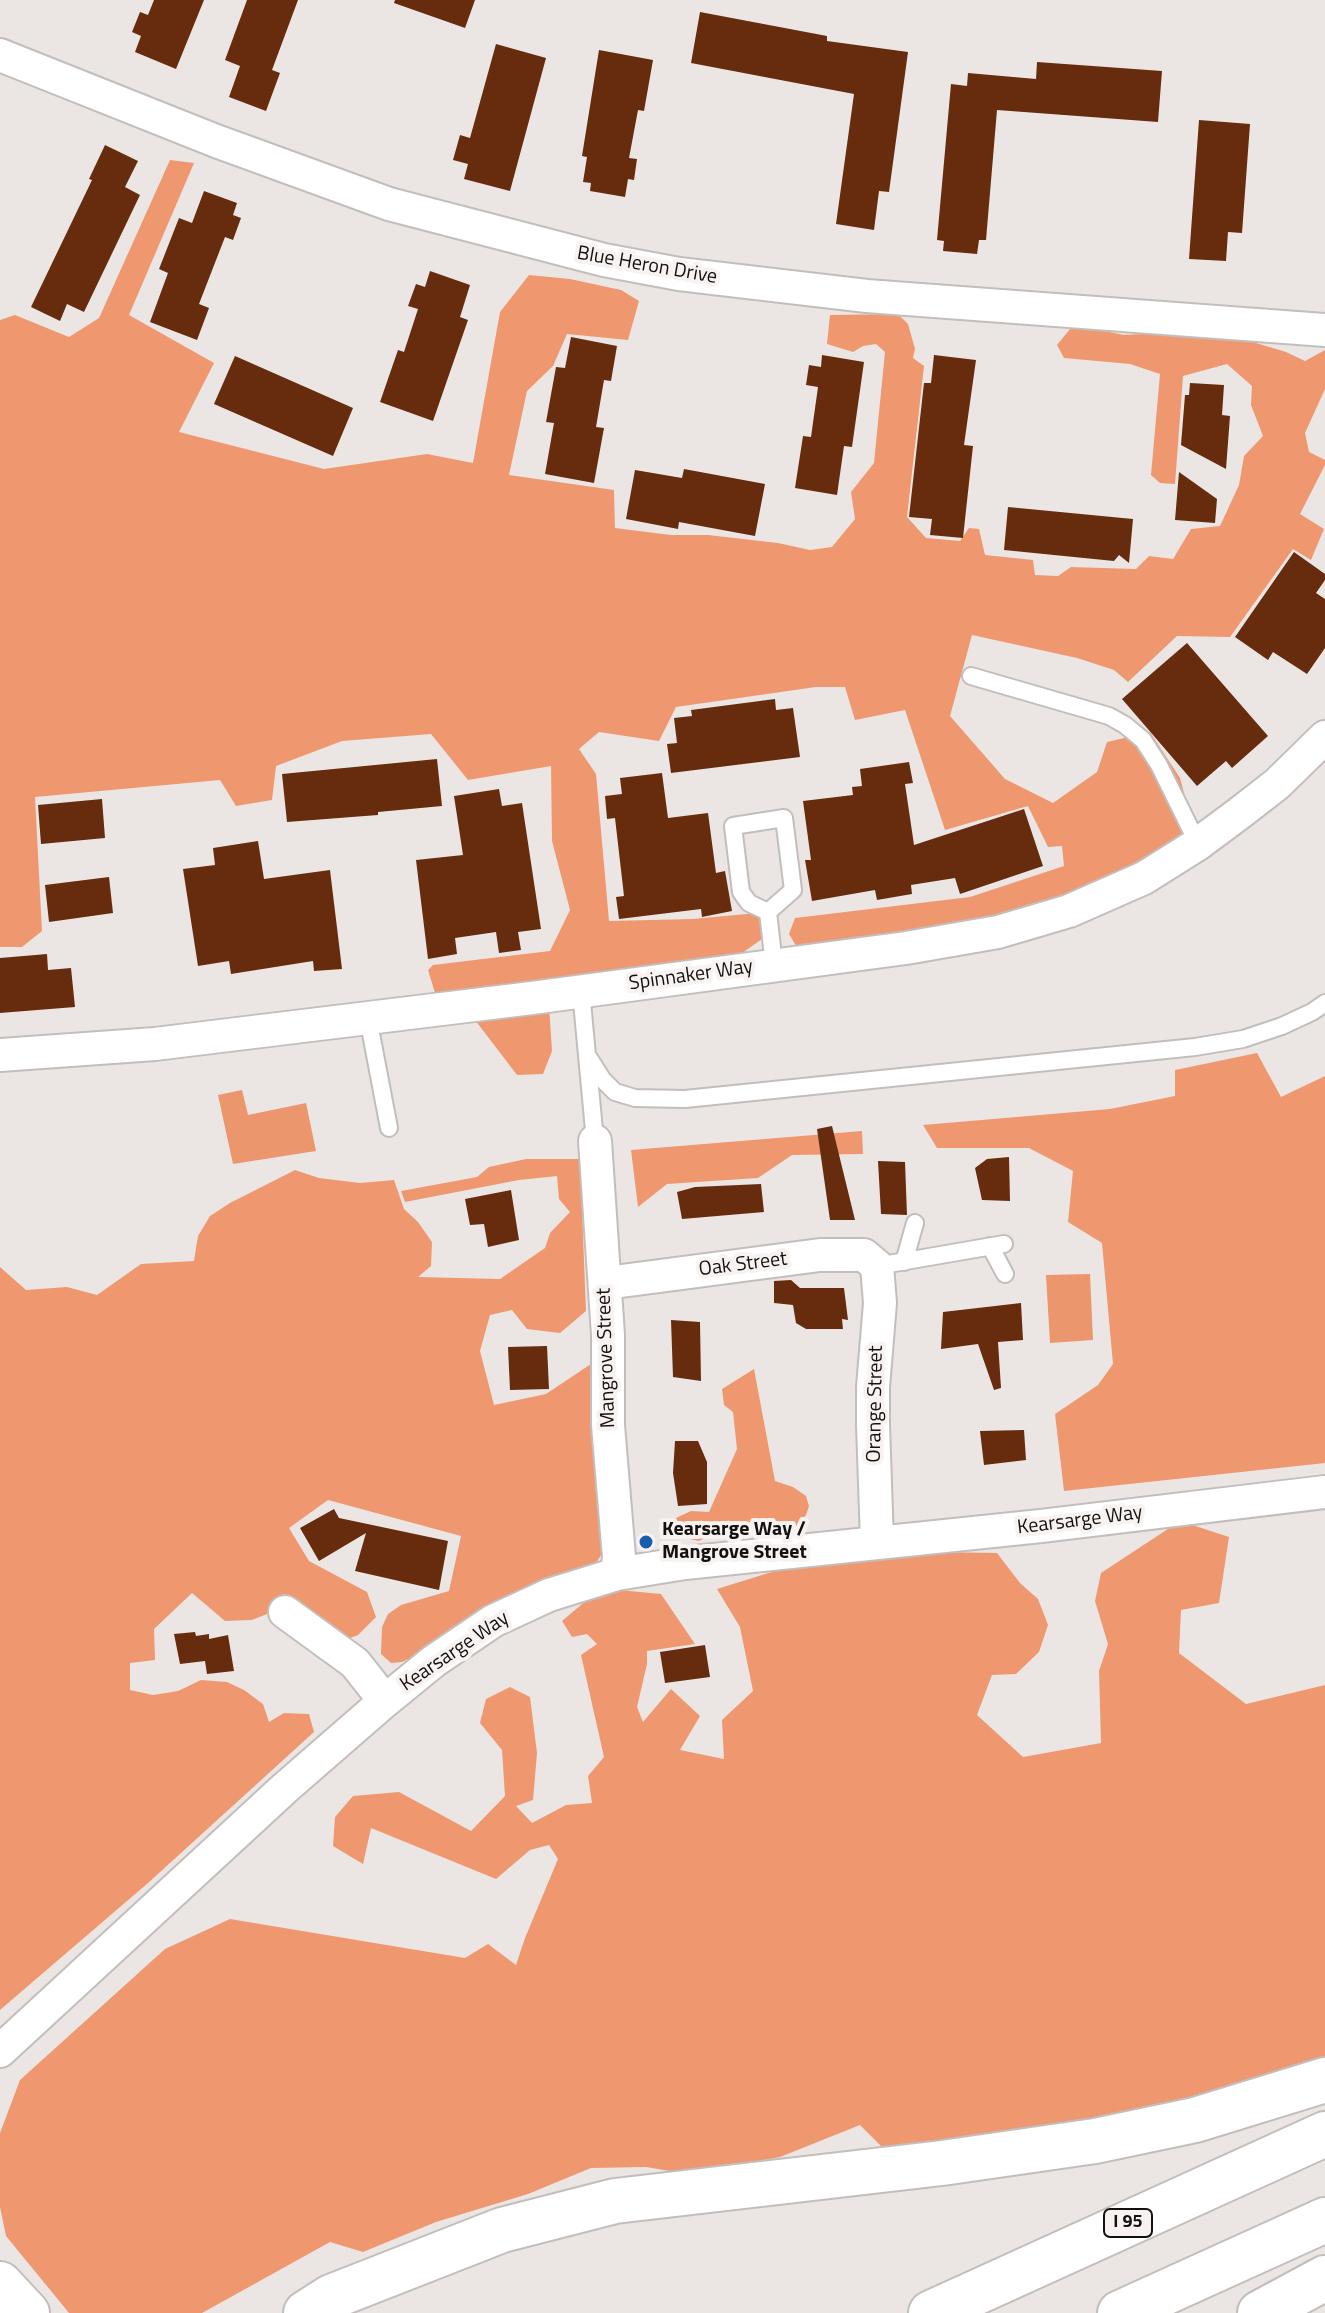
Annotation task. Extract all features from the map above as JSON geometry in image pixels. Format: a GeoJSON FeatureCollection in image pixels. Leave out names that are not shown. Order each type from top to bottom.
{"type":"FeatureCollection","features":[{"type":"Feature","properties":{"kind":"main road"},"geometry":{"type":"LineString","coordinates":[[306,2313],[331,2297],[502,2230],[615,2201],[942,2163],[1095,2141],[1195,2120],[1325,2080]]}},
{"type":"Feature","properties":{"kind":"main road","name":"I 95"},"geometry":{"type":"LineString","coordinates":[[931,2313],[1325,2134]]}},
{"type":"Feature","properties":{"kind":"main road"},"geometry":{"type":"LineString","coordinates":[[1120,2313],[1325,2220]]}},
{"type":"Feature","properties":{"kind":"main road"},"geometry":{"type":"LineString","coordinates":[[1260,2313],[1325,2278]]}},
{"type":"Feature","properties":{"kind":"main road"},"geometry":{"type":"LineString","coordinates":[[0,2284],[27,2313]]}},
{"type":"Feature","properties":{"kind":"street","name":"Blue Heron Drive"},"geometry":{"type":"LineString","coordinates":[[0,55],[202,135],[389,204],[604,260],[679,274],[867,296],[1325,330]]}},
{"type":"Feature","properties":{"kind":"street","name":"Spinnaker Way"},"geometry":{"type":"LineString","coordinates":[[0,1055],[155,1044],[581,991],[906,948],[1036,922],[1116,892],[1198,844],[1277,784],[1325,737]]}},
{"type":"Feature","properties":{"kind":"street","name":"Mangrove Street"},"geometry":{"type":"LineString","coordinates":[[595,1141],[606,1283],[608,1425],[619,1557],[617,1574]]}},
{"type":"Feature","properties":{"kind":"street","name":"Oak Street"},"geometry":{"type":"LineString","coordinates":[[606,1283],[778,1268],[848,1254],[864,1255],[891,1264]]}},
{"type":"Feature","properties":{"kind":"street","name":"Orange Street"},"geometry":{"type":"LineString","coordinates":[[877,1542],[873,1412],[880,1303],[891,1264]]}},
{"type":"Feature","properties":{"kind":"street","name":"Kearsarge Way"},"geometry":{"type":"LineString","coordinates":[[0,2051],[285,1788],[385,1701],[434,1661],[493,1621],[549,1595],[617,1574],[685,1563],[1325,1492]]}},
{"type":"Feature","properties":{"kind":"street"},"geometry":{"type":"LineString","coordinates":[[285,1612],[355,1663],[385,1701]]}},
{"type":"Feature","properties":{"kind":"lane"},"geometry":{"type":"LineString","coordinates":[[971,676],[1109,716],[1125,725],[1143,740],[1159,765],[1198,844]]}},
{"type":"Feature","properties":{"kind":"lane"},"geometry":{"type":"LineString","coordinates":[[784,818],[793,890],[768,912],[749,903],[741,892],[733,826],[784,818]]}},
{"type":"Feature","properties":{"kind":"lane"},"geometry":{"type":"LineString","coordinates":[[768,912],[774,965]]}},
{"type":"Feature","properties":{"kind":"lane"},"geometry":{"type":"LineString","coordinates":[[581,991],[595,1141]]}},
{"type":"Feature","properties":{"kind":"lane"},"geometry":{"type":"LineString","coordinates":[[589,1058],[615,1092],[635,1098],[685,1099],[1195,1047],[1243,1039],[1282,1026],[1325,1003]]}},
{"type":"Feature","properties":{"kind":"lane"},"geometry":{"type":"LineString","coordinates":[[368,1018],[389,1128]]}},
{"type":"Feature","properties":{"kind":"lane"},"geometry":{"type":"LineString","coordinates":[[891,1264],[915,1223]]}},
{"type":"Feature","properties":{"kind":"lane"},"geometry":{"type":"LineString","coordinates":[[891,1264],[997,1245],[1005,1274]]}},
{"type":"Feature","properties":{"kind":"shaded area"},"geometry":{"type":"Polygon","coordinates":[[[170,160],[194,163],[129,315],[214,363],[179,432],[324,469],[427,454],[473,463],[500,312],[529,275],[570,279],[621,290],[639,301],[628,340],[567,334],[553,366],[527,391],[509,475],[614,490],[615,528],[671,535],[708,535],[810,550],[832,547],[855,519],[851,492],[874,463],[885,352],[876,344],[853,352],[827,344],[830,315],[898,314],[908,324],[915,349],[913,358],[924,366],[907,517],[926,538],[960,541],[969,528],[979,529],[985,555],[1033,560],[1035,575],[1058,576],[1071,567],[1136,569],[1149,556],[1173,559],[1191,529],[1220,526],[1239,485],[1244,456],[1263,436],[1251,405],[1252,386],[1227,364],[1183,376],[1175,484],[1160,483],[1151,475],[1160,374],[1130,364],[1064,358],[1057,345],[1070,329],[1085,327],[1124,335],[1159,333],[1236,337],[1305,361],[1325,350],[1325,389],[1305,433],[1309,452],[1325,460],[1325,465],[1300,514],[1324,529],[1311,560],[1293,549],[1230,637],[1177,636],[1128,682],[1114,670],[1077,658],[972,635],[950,716],[1005,779],[1053,803],[1097,772],[1107,742],[1150,732],[1180,778],[1194,831],[1169,851],[1065,903],[955,925],[798,949],[789,934],[795,918],[970,897],[1064,866],[1062,846],[1048,847],[1028,806],[945,830],[905,710],[855,720],[845,687],[816,687],[676,707],[659,741],[599,732],[579,749],[596,774],[609,921],[693,919],[768,912],[766,936],[734,959],[548,991],[552,1051],[543,1074],[517,1075],[475,1020],[467,1001],[435,993],[428,970],[433,965],[550,951],[570,910],[552,841],[551,766],[468,780],[431,734],[342,741],[276,766],[272,800],[236,806],[220,780],[35,797],[42,931],[22,947],[0,947],[0,320],[15,315],[69,337],[99,318],[170,160]]]}},
{"type":"Feature","properties":{"kind":"shaded area"},"geometry":{"type":"Polygon","coordinates":[[[1257,1053],[1281,1097],[1325,1076],[1325,1463],[1064,1491],[1055,1414],[1098,1385],[1113,1364],[1102,1243],[1068,1222],[1073,1171],[1029,1148],[937,1148],[923,1125],[1110,1109],[1175,1096],[1175,1070],[1257,1053]]]}},
{"type":"Feature","properties":{"kind":"shaded area"},"geometry":{"type":"Polygon","coordinates":[[[242,1090],[248,1115],[306,1103],[316,1151],[233,1164],[218,1095],[242,1090]]]}},
{"type":"Feature","properties":{"kind":"shaded area"},"geometry":{"type":"Polygon","coordinates":[[[862,1131],[863,1154],[792,1155],[758,1178],[667,1184],[638,1207],[631,1150],[862,1131]]]}},
{"type":"Feature","properties":{"kind":"shaded area"},"geometry":{"type":"Polygon","coordinates":[[[526,1159],[580,1159],[586,1311],[560,1333],[527,1329],[512,1310],[490,1315],[480,1351],[494,1405],[546,1394],[594,1362],[610,1541],[591,1571],[402,1662],[391,1663],[381,1654],[382,1627],[388,1614],[401,1605],[449,1591],[461,1536],[328,1500],[289,1528],[309,1561],[367,1592],[376,1617],[358,1635],[337,1643],[272,1612],[252,1620],[225,1621],[192,1593],[154,1629],[155,1660],[130,1663],[130,1690],[153,1695],[178,1691],[201,1680],[227,1682],[263,1704],[269,1722],[284,1713],[309,1714],[314,1732],[148,1883],[0,2010],[0,1267],[26,1290],[67,1287],[97,1295],[141,1264],[194,1261],[198,1236],[210,1216],[295,1170],[319,1178],[360,1183],[394,1180],[404,1209],[432,1242],[431,1266],[418,1277],[500,1279],[545,1248],[550,1233],[570,1212],[559,1199],[557,1176],[519,1180],[405,1202],[401,1191],[477,1177],[489,1167],[526,1159]]]}},
{"type":"Feature","properties":{"kind":"shaded area"},"geometry":{"type":"Polygon","coordinates":[[[1090,1274],[1093,1340],[1050,1343],[1046,1275],[1090,1274]]]}},
{"type":"Feature","properties":{"kind":"shaded area"},"geometry":{"type":"Polygon","coordinates":[[[754,1369],[775,1481],[793,1487],[806,1496],[809,1506],[806,1515],[798,1525],[783,1533],[768,1534],[747,1529],[708,1536],[699,1541],[677,1536],[672,1527],[676,1518],[691,1511],[709,1512],[737,1449],[733,1412],[724,1405],[722,1389],[754,1369]]]}},
{"type":"Feature","properties":{"kind":"shaded area"},"geometry":{"type":"Polygon","coordinates":[[[1180,1521],[1229,1537],[1219,1603],[1181,1610],[1179,1653],[1246,1704],[1325,1685],[1325,2058],[1214,2105],[885,2150],[860,2125],[780,2157],[688,2174],[646,2167],[591,2168],[528,2194],[436,2222],[363,2252],[330,2242],[202,2313],[69,2313],[6,2236],[0,2207],[0,2133],[20,2080],[165,1949],[230,1919],[465,1958],[488,1944],[516,1965],[558,1859],[549,1845],[530,1850],[496,1879],[371,1828],[363,1864],[333,1846],[335,1817],[353,1796],[399,1792],[471,1831],[505,1796],[502,1750],[480,1723],[486,1699],[510,1687],[530,1697],[537,1753],[533,1800],[516,1806],[532,1823],[566,1805],[592,1803],[588,1776],[604,1757],[581,1655],[597,1644],[587,1634],[572,1637],[562,1621],[588,1599],[619,1590],[661,1594],[695,1644],[647,1651],[637,1707],[643,1722],[671,1689],[700,1716],[680,1750],[724,1759],[722,1720],[753,1691],[740,1627],[717,1589],[778,1570],[837,1561],[939,1552],[997,1553],[1020,1583],[1038,1599],[1048,1625],[1039,1652],[1016,1674],[992,1675],[977,1715],[1023,1757],[1101,1743],[1099,1671],[1108,1644],[1095,1601],[1101,1573],[1180,1521]]]}},
{"type":"Feature","properties":{"kind":"building"},"geometry":{"type":"Polygon","coordinates":[[[154,0],[204,0],[176,69],[135,52],[141,36],[132,32],[140,12],[148,15],[154,0]]]}},
{"type":"Feature","properties":{"kind":"building"},"geometry":{"type":"Polygon","coordinates":[[[247,0],[298,0],[272,70],[280,73],[266,111],[229,97],[240,66],[225,60],[247,0]]]}},
{"type":"Feature","properties":{"kind":"building"},"geometry":{"type":"Polygon","coordinates":[[[395,0],[475,0],[465,28],[394,3],[395,0]]]}},
{"type":"Feature","properties":{"kind":"building"},"geometry":{"type":"Polygon","coordinates":[[[700,12],[827,36],[827,41],[908,52],[889,192],[879,191],[874,230],[836,224],[854,94],[691,63],[700,12]]]}},
{"type":"Feature","properties":{"kind":"building"},"geometry":{"type":"Polygon","coordinates":[[[496,44],[546,58],[510,191],[464,179],[468,164],[453,160],[460,135],[470,138],[496,44]]]}},
{"type":"Feature","properties":{"kind":"building"},"geometry":{"type":"Polygon","coordinates":[[[599,50],[653,60],[644,111],[638,110],[629,158],[637,159],[634,180],[628,179],[625,197],[590,191],[591,183],[583,182],[587,157],[582,156],[599,50]]]}},
{"type":"Feature","properties":{"kind":"building"},"geometry":{"type":"Polygon","coordinates":[[[1037,62],[1162,71],[1158,122],[997,110],[986,240],[979,240],[977,254],[943,251],[944,241],[937,240],[951,84],[967,86],[968,73],[1036,79],[1037,62]]]}},
{"type":"Feature","properties":{"kind":"building"},"geometry":{"type":"Polygon","coordinates":[[[1199,120],[1250,124],[1242,233],[1228,232],[1226,261],[1189,259],[1199,120]]]}},
{"type":"Feature","properties":{"kind":"building"},"geometry":{"type":"Polygon","coordinates":[[[105,145],[138,161],[125,187],[140,195],[84,312],[67,304],[60,321],[31,307],[92,180],[89,179],[105,145]]]}},
{"type":"Feature","properties":{"kind":"building"},"geometry":{"type":"Polygon","coordinates":[[[204,191],[237,203],[233,215],[241,218],[233,240],[225,237],[199,304],[209,308],[197,340],[150,322],[168,273],[159,269],[179,218],[192,223],[204,191]]]}},
{"type":"Feature","properties":{"kind":"building"},"geometry":{"type":"Polygon","coordinates":[[[430,271],[470,285],[460,317],[468,320],[433,421],[380,402],[398,350],[404,352],[418,309],[408,306],[416,284],[425,287],[430,271]]]}},
{"type":"Feature","properties":{"kind":"building"},"geometry":{"type":"Polygon","coordinates":[[[571,337],[617,346],[611,381],[604,380],[596,427],[604,428],[594,483],[545,474],[554,423],[546,422],[556,367],[565,368],[571,337]]]}},
{"type":"Feature","properties":{"kind":"building"},"geometry":{"type":"Polygon","coordinates":[[[822,355],[864,362],[852,447],[844,446],[837,495],[795,488],[803,436],[811,437],[818,387],[806,385],[809,365],[821,367],[822,355]]]}},
{"type":"Feature","properties":{"kind":"building"},"geometry":{"type":"Polygon","coordinates":[[[934,355],[976,360],[964,445],[973,446],[963,538],[930,535],[932,519],[909,517],[924,383],[931,383],[934,355]]]}},
{"type":"Feature","properties":{"kind":"building"},"geometry":{"type":"Polygon","coordinates":[[[235,356],[353,408],[333,456],[214,404],[235,356]]]}},
{"type":"Feature","properties":{"kind":"building"},"geometry":{"type":"Polygon","coordinates":[[[1190,383],[1224,385],[1222,415],[1230,416],[1226,469],[1181,445],[1185,395],[1189,395],[1190,383]]]}},
{"type":"Feature","properties":{"kind":"building"},"geometry":{"type":"Polygon","coordinates":[[[684,469],[765,484],[755,536],[679,522],[678,529],[626,519],[635,470],[682,478],[684,469]]]}},
{"type":"Feature","properties":{"kind":"building"},"geometry":{"type":"Polygon","coordinates":[[[1179,472],[1217,499],[1215,523],[1175,520],[1179,472]]]}},
{"type":"Feature","properties":{"kind":"building"},"geometry":{"type":"Polygon","coordinates":[[[1008,507],[1133,519],[1129,563],[1119,555],[1114,561],[1004,550],[1008,507]]]}},
{"type":"Feature","properties":{"kind":"building"},"geometry":{"type":"Polygon","coordinates":[[[1294,552],[1325,574],[1325,580],[1316,593],[1325,599],[1325,648],[1307,674],[1273,652],[1268,660],[1235,637],[1294,552]]]}},
{"type":"Feature","properties":{"kind":"building"},"geometry":{"type":"Polygon","coordinates":[[[1187,643],[1268,736],[1232,768],[1226,761],[1197,786],[1122,699],[1187,643]]]}},
{"type":"Feature","properties":{"kind":"building"},"geometry":{"type":"Polygon","coordinates":[[[775,699],[776,710],[793,708],[800,757],[671,773],[667,744],[677,743],[674,718],[692,716],[691,710],[775,699]]]}},
{"type":"Feature","properties":{"kind":"building"},"geometry":{"type":"Polygon","coordinates":[[[437,759],[442,806],[287,822],[282,774],[437,759]]]}},
{"type":"Feature","properties":{"kind":"building"},"geometry":{"type":"Polygon","coordinates":[[[909,762],[913,783],[905,784],[914,845],[1024,809],[1043,866],[960,894],[955,878],[911,885],[912,894],[877,900],[875,890],[812,901],[805,860],[811,860],[803,801],[853,795],[852,787],[862,786],[860,769],[909,762]]]}},
{"type":"Feature","properties":{"kind":"building"},"geometry":{"type":"Polygon","coordinates":[[[662,773],[668,818],[708,813],[716,873],[725,871],[732,911],[702,917],[701,909],[619,919],[616,897],[624,896],[615,818],[607,819],[605,796],[622,794],[620,778],[662,773]]]}},
{"type":"Feature","properties":{"kind":"building"},"geometry":{"type":"Polygon","coordinates":[[[499,789],[502,806],[522,803],[541,929],[518,932],[521,950],[499,953],[496,932],[455,938],[457,954],[428,959],[416,860],[463,855],[454,796],[499,789]]]}},
{"type":"Feature","properties":{"kind":"building"},"geometry":{"type":"Polygon","coordinates":[[[102,799],[105,838],[41,844],[38,805],[102,799]]]}},
{"type":"Feature","properties":{"kind":"building"},"geometry":{"type":"Polygon","coordinates":[[[258,841],[264,879],[330,870],[342,969],[314,971],[313,961],[231,974],[229,961],[198,966],[183,869],[215,865],[213,848],[258,841]]]}},
{"type":"Feature","properties":{"kind":"building"},"geometry":{"type":"Polygon","coordinates":[[[109,877],[113,913],[49,922],[45,885],[109,877]]]}},
{"type":"Feature","properties":{"kind":"building"},"geometry":{"type":"Polygon","coordinates":[[[47,954],[48,970],[71,968],[75,1007],[0,1013],[0,958],[47,954]]]}},
{"type":"Feature","properties":{"kind":"building"},"geometry":{"type":"Polygon","coordinates":[[[832,1126],[855,1220],[830,1220],[817,1129],[832,1126]]]}},
{"type":"Feature","properties":{"kind":"building"},"geometry":{"type":"Polygon","coordinates":[[[1009,1157],[1010,1201],[982,1200],[975,1168],[987,1159],[1009,1157]]]}},
{"type":"Feature","properties":{"kind":"building"},"geometry":{"type":"Polygon","coordinates":[[[878,1161],[905,1162],[907,1215],[881,1214],[878,1161]]]}},
{"type":"Feature","properties":{"kind":"building"},"geometry":{"type":"Polygon","coordinates":[[[761,1184],[764,1212],[682,1219],[677,1192],[695,1187],[761,1184]]]}},
{"type":"Feature","properties":{"kind":"building"},"geometry":{"type":"Polygon","coordinates":[[[511,1190],[519,1240],[488,1247],[484,1224],[470,1225],[465,1199],[511,1190]]]}},
{"type":"Feature","properties":{"kind":"building"},"geometry":{"type":"Polygon","coordinates":[[[791,1280],[800,1288],[844,1288],[848,1320],[842,1319],[843,1329],[806,1329],[796,1323],[793,1305],[774,1303],[774,1281],[791,1280]]]}},
{"type":"Feature","properties":{"kind":"building"},"geometry":{"type":"Polygon","coordinates":[[[1021,1303],[1023,1340],[998,1342],[1001,1388],[994,1390],[978,1344],[941,1349],[943,1312],[1021,1303]]]}},
{"type":"Feature","properties":{"kind":"building"},"geometry":{"type":"Polygon","coordinates":[[[671,1320],[700,1322],[701,1381],[673,1377],[671,1320]]]}},
{"type":"Feature","properties":{"kind":"building"},"geometry":{"type":"Polygon","coordinates":[[[547,1346],[549,1389],[510,1390],[508,1347],[547,1346]]]}},
{"type":"Feature","properties":{"kind":"building"},"geometry":{"type":"Polygon","coordinates":[[[1024,1430],[1026,1460],[984,1465],[980,1431],[1024,1430]]]}},
{"type":"Feature","properties":{"kind":"building"},"geometry":{"type":"Polygon","coordinates":[[[675,1441],[698,1441],[707,1462],[707,1504],[678,1506],[673,1473],[675,1441]]]}},
{"type":"Feature","properties":{"kind":"building"},"geometry":{"type":"Polygon","coordinates":[[[334,1509],[339,1518],[448,1541],[439,1590],[355,1571],[366,1533],[319,1561],[300,1528],[334,1509]]]}},
{"type":"Feature","properties":{"kind":"building"},"geometry":{"type":"Polygon","coordinates":[[[195,1632],[196,1636],[209,1634],[209,1639],[228,1635],[234,1671],[207,1674],[205,1661],[180,1664],[174,1634],[195,1632]]]}},
{"type":"Feature","properties":{"kind":"building"},"geometry":{"type":"Polygon","coordinates":[[[705,1645],[710,1677],[665,1683],[660,1652],[705,1645]]]}},
{"type":"Feature","properties":{"kind":"place","name":"Kearsarge Way / Mangrove Street"},"geometry":{"type":"Point","coordinates":[646,1542]}}]}
